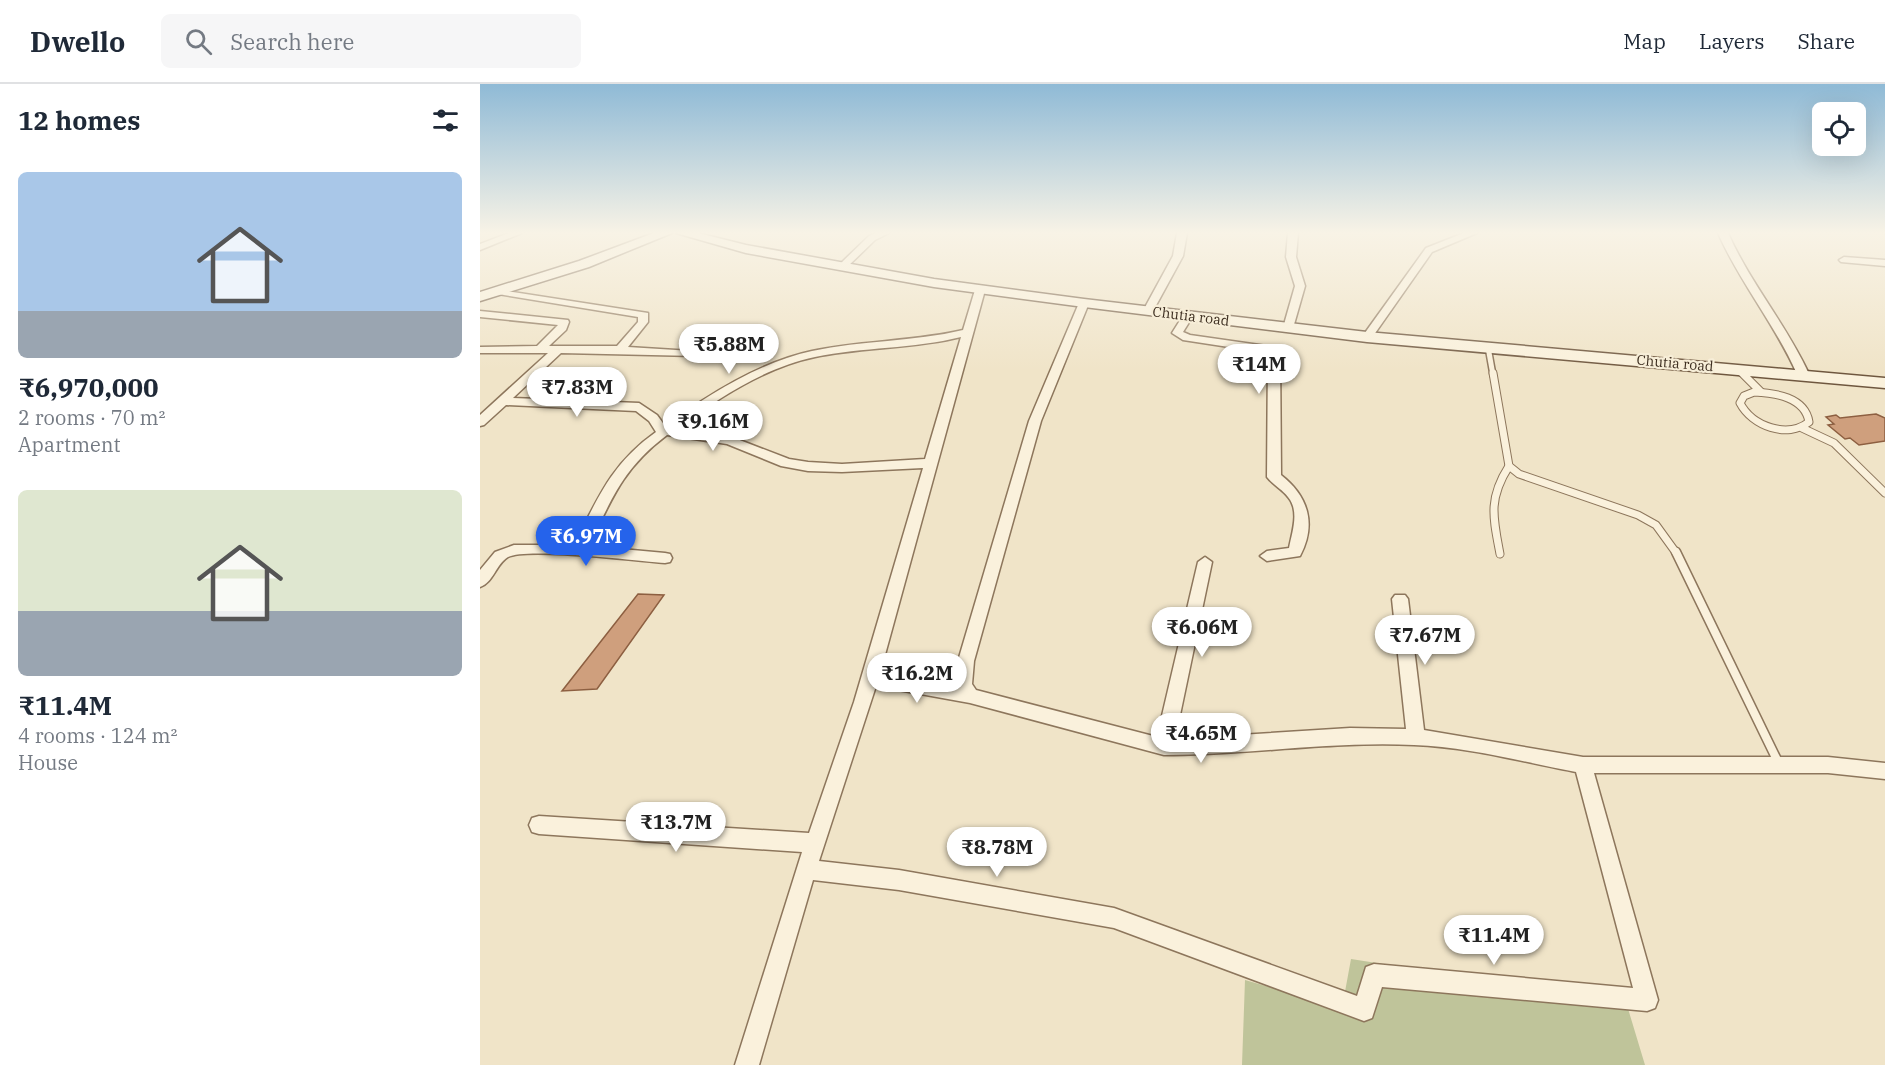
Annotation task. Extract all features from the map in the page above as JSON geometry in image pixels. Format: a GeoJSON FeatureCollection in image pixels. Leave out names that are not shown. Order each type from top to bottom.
{"type":"FeatureCollection","features":[{"type":"Feature","properties":{"kind":"street"},"geometry":{"type":"LineString","coordinates":[[487,294],[535,279]]}},
{"type":"Feature","properties":{"kind":"street","name":"Chutia road"},"geometry":{"type":"LineString","coordinates":[[916,279],[980,290],[1367,337],[1737,368],[1885,383]]}},
{"type":"Feature","properties":{"kind":"street"},"geometry":{"type":"LineString","coordinates":[[1149,311],[1166,279]]}},
{"type":"Feature","properties":{"kind":"street"},"geometry":{"type":"LineString","coordinates":[[1288,328],[1300,286],[1298,279]]}},
{"type":"Feature","properties":{"kind":"street"},"geometry":{"type":"LineString","coordinates":[[1367,337],[1408,279]]}},
{"type":"Feature","properties":{"kind":"street"},"geometry":{"type":"LineString","coordinates":[[1746,279],[1786,337],[1803,374]]}},
{"type":"Feature","properties":{"kind":"street"},"geometry":{"type":"LineString","coordinates":[[747,1065],[806,869],[850,745],[980,290]]}},
{"type":"Feature","properties":{"kind":"street"},"geometry":{"type":"LineString","coordinates":[[487,294],[644,315],[643,322],[620,350]]}},
{"type":"Feature","properties":{"kind":"street"},"geometry":{"type":"LineString","coordinates":[[970,696],[963,685],[966,661],[1017,484],[1035,422],[1084,303]]}},
{"type":"Feature","properties":{"kind":"street"},"geometry":{"type":"LineString","coordinates":[[480,314],[564,322],[562,328],[540,350]]}},
{"type":"Feature","properties":{"kind":"street"},"geometry":{"type":"LineString","coordinates":[[1188,316],[1177,333],[1187,338],[1274,350],[1274,477],[1292,489],[1303,512],[1295,552],[1267,556]]}},
{"type":"Feature","properties":{"kind":"street"},"geometry":{"type":"LineString","coordinates":[[579,550],[620,472],[662,431],[789,361],[810,354],[910,345],[966,333]]}},
{"type":"Feature","properties":{"kind":"street"},"geometry":{"type":"LineString","coordinates":[[480,350],[620,350],[692,354]]}},
{"type":"Feature","properties":{"kind":"street"},"geometry":{"type":"LineString","coordinates":[[480,422],[500,401],[559,350]]}},
{"type":"Feature","properties":{"kind":"street"},"geometry":{"type":"LineString","coordinates":[[500,401],[630,405],[646,411],[662,431],[705,435],[736,442],[777,460],[800,465],[844,467],[930,463]]}},
{"type":"Feature","properties":{"kind":"street"},"geometry":{"type":"LineString","coordinates":[[480,581],[504,552],[516,550],[579,550],[665,558]]}},
{"type":"Feature","properties":{"kind":"street"},"geometry":{"type":"LineString","coordinates":[[1164,747],[1205,562]]}},
{"type":"Feature","properties":{"kind":"street"},"geometry":{"type":"LineString","coordinates":[[1400,599],[1416,737]]}},
{"type":"Feature","properties":{"kind":"street"},"geometry":{"type":"LineString","coordinates":[[870,678],[970,696],[1164,747],[1196,747],[1350,736],[1416,737],[1445,740],[1583,765],[1779,764],[1828,765],[1885,771]]}},
{"type":"Feature","properties":{"kind":"street"},"geometry":{"type":"LineString","coordinates":[[806,869],[899,880],[1114,918],[1364,1010],[1374,975],[1647,1000],[1583,765]]}},
{"type":"Feature","properties":{"kind":"street"},"geometry":{"type":"LineString","coordinates":[[539,825],[815,843]]}},
{"type":"Feature","properties":{"kind":"lane"},"geometry":{"type":"LineString","coordinates":[[1488,347],[1509,466],[1519,474],[1638,515],[1656,525],[1677,553],[1779,764]]}},
{"type":"Feature","properties":{"kind":"lane"},"geometry":{"type":"LineString","coordinates":[[1737,368],[1761,392]]}},
{"type":"Feature","properties":{"kind":"lane"},"geometry":{"type":"LineString","coordinates":[[1761,392],[1785,398],[1805,409],[1810,418],[1807,426],[1788,430],[1771,427],[1749,416],[1741,407],[1741,399],[1748,394],[1761,392]]}},
{"type":"Feature","properties":{"kind":"lane"},"geometry":{"type":"LineString","coordinates":[[1802,428],[1834,443],[1885,494]]}},
{"type":"Feature","properties":{"kind":"lane"},"geometry":{"type":"LineString","coordinates":[[1500,554],[1491,501],[1497,483],[1509,466]]}},
{"type":"Feature","properties":{"kind":"green space"},"geometry":{"type":"Polygon","coordinates":[[[1351,959],[1626,1002],[1645,1065],[1242,1065],[1245,980],[1342,1008],[1351,959]]]}},
{"type":"Feature","properties":{"kind":"building"},"geometry":{"type":"Polygon","coordinates":[[[1876,414],[1885,418],[1885,441],[1859,445],[1850,438],[1845,439],[1828,425],[1834,424],[1826,417],[1836,415],[1840,418],[1876,414]]]}},
{"type":"Feature","properties":{"kind":"building"},"geometry":{"type":"Polygon","coordinates":[[[638,594],[664,595],[597,689],[562,691],[638,594]]]}}]}
